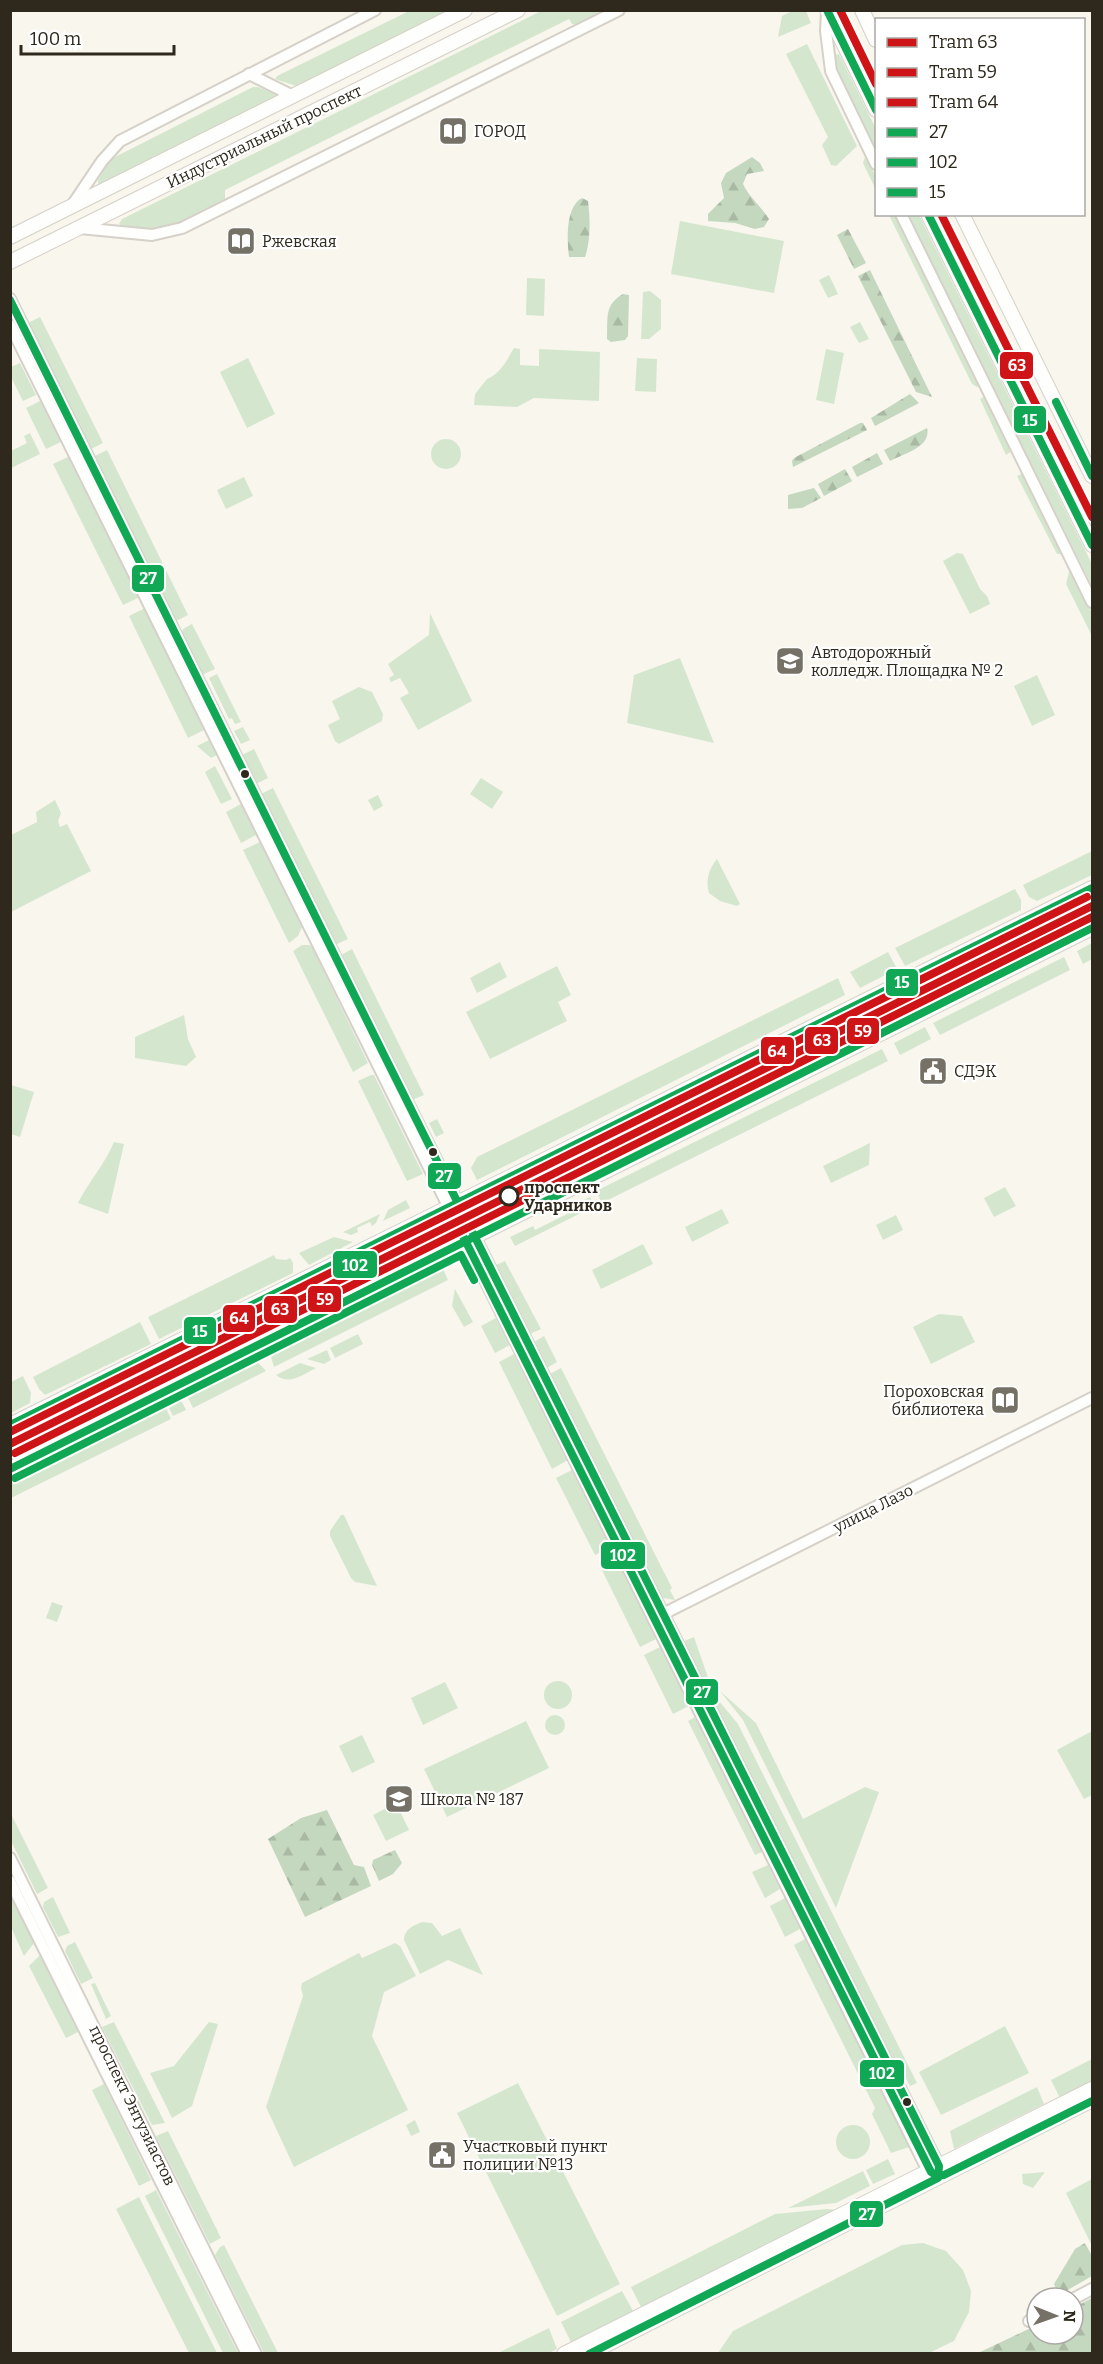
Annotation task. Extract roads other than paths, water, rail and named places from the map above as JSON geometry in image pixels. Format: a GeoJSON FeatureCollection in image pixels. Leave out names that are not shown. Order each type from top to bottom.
{"type":"FeatureCollection","features":[{"type":"Feature","properties":{"kind":"main road","name":"Индустриальный проспект"},"geometry":{"type":"LineString","coordinates":[[10,237],[465,10]]}},
{"type":"Feature","properties":{"kind":"main road","name":"Индустриальный проспект"},"geometry":{"type":"LineString","coordinates":[[10,262],[518,10]]}},
{"type":"Feature","properties":{"kind":"main road"},"geometry":{"type":"LineString","coordinates":[[862,10],[875,38]]}},
{"type":"Feature","properties":{"kind":"main road"},"geometry":{"type":"LineString","coordinates":[[827,11],[875,108]]}},
{"type":"Feature","properties":{"kind":"main road"},"geometry":{"type":"LineString","coordinates":[[929,216],[1092,545]]}},
{"type":"Feature","properties":{"kind":"main road"},"geometry":{"type":"LineString","coordinates":[[963,216],[1092,476]]}},
{"type":"Feature","properties":{"kind":"main road"},"geometry":{"type":"LineString","coordinates":[[10,1425],[1092,888]]}},
{"type":"Feature","properties":{"kind":"main road"},"geometry":{"type":"LineString","coordinates":[[10,1469],[1092,928]]}},
{"type":"Feature","properties":{"kind":"main road"},"geometry":{"type":"LineString","coordinates":[[588,2354],[1092,2089]]}},
{"type":"Feature","properties":{"kind":"main road"},"geometry":{"type":"LineString","coordinates":[[564,2354],[935,2172],[1092,2100]]}},
{"type":"Feature","properties":{"kind":"street"},"geometry":{"type":"LineString","coordinates":[[71,207],[102,161],[120,141],[375,10]]}},
{"type":"Feature","properties":{"kind":"street"},"geometry":{"type":"LineString","coordinates":[[80,228],[152,235],[182,228],[619,10]]}},
{"type":"Feature","properties":{"kind":"street"},"geometry":{"type":"LineString","coordinates":[[827,11],[826,31],[831,71],[875,162]]}},
{"type":"Feature","properties":{"kind":"street"},"geometry":{"type":"LineString","coordinates":[[249,74],[293,96]]}},
{"type":"Feature","properties":{"kind":"street"},"geometry":{"type":"LineString","coordinates":[[902,216],[1092,602]]}},
{"type":"Feature","properties":{"kind":"street"},"geometry":{"type":"LineString","coordinates":[[10,298],[453,1205]]}},
{"type":"Feature","properties":{"kind":"street"},"geometry":{"type":"LineString","coordinates":[[10,325],[453,1205],[935,2172]]}},
{"type":"Feature","properties":{"kind":"street","name":"улица Лазо"},"geometry":{"type":"LineString","coordinates":[[658,1616],[1092,1398]]}},
{"type":"Feature","properties":{"kind":"street","name":"проспект Энтузиастов"},"geometry":{"type":"LineString","coordinates":[[10,1858],[256,2354]]}},
{"type":"Feature","properties":{"kind":"street","name":"проспект Энтузиастов"},"geometry":{"type":"LineString","coordinates":[[10,1881],[247,2354]]}},
{"type":"Feature","properties":{"kind":"tram line","name":"63"},"geometry":{"type":"LineString","coordinates":[[840,10],[875,82]]}},
{"type":"Feature","properties":{"kind":"tram line","name":"63"},"geometry":{"type":"LineString","coordinates":[[942,216],[1092,517]]}},
{"type":"Feature","properties":{"kind":"tram line","name":"64"},"geometry":{"type":"LineString","coordinates":[[10,1432],[1087,897]]}},
{"type":"Feature","properties":{"kind":"tram line","name":"63"},"geometry":{"type":"LineString","coordinates":[[10,1444],[1092,906]]}},
{"type":"Feature","properties":{"kind":"tram line"},"geometry":{"type":"LineString","coordinates":[[1064,920],[1092,912]]}},
{"type":"Feature","properties":{"kind":"tram line","name":"59"},"geometry":{"type":"LineString","coordinates":[[15,1453],[1092,917]]}},
{"type":"Feature","properties":{"kind":"place","name":"ГОРОД"},"geometry":{"type":"Point","coordinates":[453,131]}},
{"type":"Feature","properties":{"kind":"place","name":"Ржевская"},"geometry":{"type":"Point","coordinates":[241,241]}},
{"type":"Feature","properties":{"kind":"place","name":"Автодорожный колледж. Площадка № 2"},"geometry":{"type":"Point","coordinates":[790,661]}},
{"type":"Feature","properties":{"kind":"place","name":"СДЭК"},"geometry":{"type":"Point","coordinates":[933,1071]}},
{"type":"Feature","properties":{"kind":"place","name":"проспект Ударников"},"geometry":{"type":"Point","coordinates":[509,1196]}},
{"type":"Feature","properties":{"kind":"place","name":"Пороховская библиотека"},"geometry":{"type":"Point","coordinates":[1005,1400]}},
{"type":"Feature","properties":{"kind":"place","name":"Школа № 187"},"geometry":{"type":"Point","coordinates":[399,1799]}},
{"type":"Feature","properties":{"kind":"place","name":"Участковый пункт полиции №13"},"geometry":{"type":"Point","coordinates":[442,2155]}}]}
